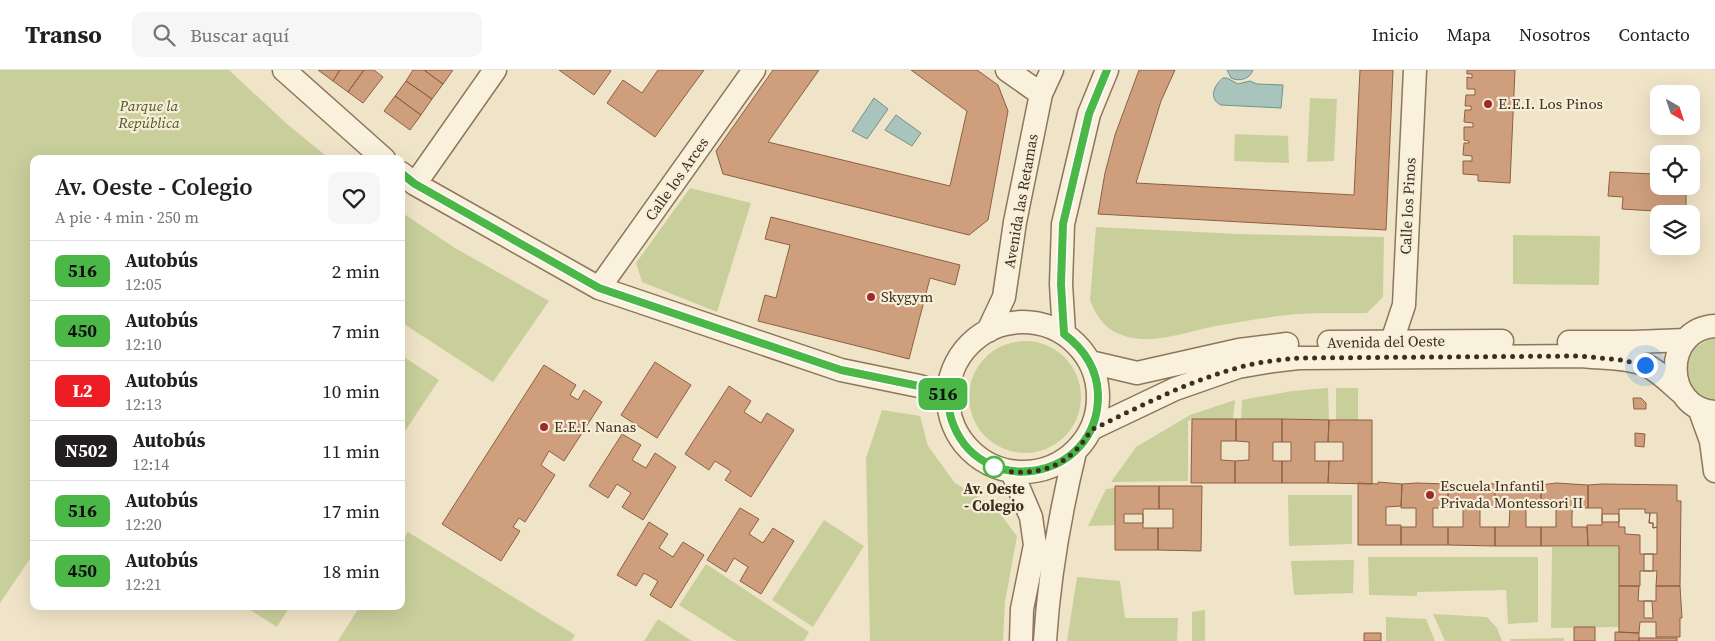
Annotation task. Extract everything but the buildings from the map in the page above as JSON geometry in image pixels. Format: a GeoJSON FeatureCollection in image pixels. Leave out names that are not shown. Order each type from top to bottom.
{"type":"FeatureCollection","features":[{"type":"Feature","properties":{"kind":"street"},"geometry":{"type":"LineString","coordinates":[[284,70],[380,155]]}},
{"type":"Feature","properties":{"kind":"street"},"geometry":{"type":"LineString","coordinates":[[495,70],[408,178],[599,288],[841,370],[919,386],[948,395]]}},
{"type":"Feature","properties":{"kind":"street","name":"Calle los Arces"},"geometry":{"type":"LineString","coordinates":[[599,288],[754,70]]}},
{"type":"Feature","properties":{"kind":"street"},"geometry":{"type":"LineString","coordinates":[[1007,70],[1041,94]]}},
{"type":"Feature","properties":{"kind":"street","name":"Avenida las Retamas"},"geometry":{"type":"LineString","coordinates":[[988,331],[1004,297],[1015,222],[1041,94],[1052,70]]}},
{"type":"Feature","properties":{"kind":"street"},"geometry":{"type":"LineString","coordinates":[[1064,334],[1061,284],[1063,224],[1089,114],[1107,70]]}},
{"type":"Feature","properties":{"kind":"street","name":"Calle los Pinos"},"geometry":{"type":"LineString","coordinates":[[1392,341],[1404,305],[1415,70]]}},
{"type":"Feature","properties":{"kind":"street"},"geometry":{"type":"LineString","coordinates":[[1026,322],[1046,325],[1064,334],[1083,351],[1090,362],[1098,384],[1098,407],[1091,430],[1084,441],[1075,452],[1056,465],[1035,472],[1012,472],[993,466],[974,454],[959,437],[950,417],[948,395],[953,370],[967,347],[988,331],[1006,324],[1026,322]]}},
{"type":"Feature","properties":{"kind":"street"},"geometry":{"type":"LineString","coordinates":[[1715,326],[1695,332],[1686,340],[1678,352],[1675,362],[1676,379],[1699,405],[1711,442],[1715,471]]}},
{"type":"Feature","properties":{"kind":"street","name":"Avenida del Oeste"},"geometry":{"type":"LineString","coordinates":[[1090,362],[1137,373],[1239,350],[1299,343],[1392,341],[1634,342],[1686,340]]}},
{"type":"Feature","properties":{"kind":"street","name":"Avenida del Oeste"},"geometry":{"type":"LineString","coordinates":[[1091,430],[1196,381],[1238,367],[1298,358],[1580,356],[1621,360],[1645,365],[1699,405]]}},
{"type":"Feature","properties":{"kind":"street"},"geometry":{"type":"LineString","coordinates":[[1045,641],[1047,607],[1058,533],[1075,452]]}},
{"type":"Feature","properties":{"kind":"street"},"geometry":{"type":"LineString","coordinates":[[1012,472],[1031,517],[1035,545],[1022,609],[1022,641]]}},
{"type":"Feature","properties":{"kind":"green space","name":"Parque la República"},"geometry":{"type":"Polygon","coordinates":[[[0,70],[229,70],[287,124],[325,155],[30,155],[30,559],[0,603],[0,70]]]}},
{"type":"Feature","properties":{"kind":"green space"},"geometry":{"type":"Polygon","coordinates":[[[1310,98],[1337,99],[1334,161],[1307,162],[1310,98]]]}},
{"type":"Feature","properties":{"kind":"green space"},"geometry":{"type":"Polygon","coordinates":[[[1235,134],[1288,136],[1289,163],[1234,161],[1235,134]]]}},
{"type":"Feature","properties":{"kind":"green space"},"geometry":{"type":"Polygon","coordinates":[[[690,188],[751,203],[717,312],[642,282],[636,263],[690,188]]]}},
{"type":"Feature","properties":{"kind":"green space"},"geometry":{"type":"Polygon","coordinates":[[[405,215],[455,248],[549,301],[493,382],[405,325],[405,215]]]}},
{"type":"Feature","properties":{"kind":"green space"},"geometry":{"type":"Polygon","coordinates":[[[1096,227],[1239,234],[1384,237],[1383,297],[1367,313],[1287,315],[1216,326],[1155,339],[1131,338],[1109,328],[1097,315],[1090,300],[1096,227]]]}},
{"type":"Feature","properties":{"kind":"green space"},"geometry":{"type":"Polygon","coordinates":[[[1513,235],[1600,236],[1599,285],[1513,284],[1513,235]]]}},
{"type":"Feature","properties":{"kind":"green space"},"geometry":{"type":"Polygon","coordinates":[[[1715,339],[1715,400],[1702,396],[1693,390],[1686,372],[1687,362],[1692,352],[1700,345],[1715,339]]]}},
{"type":"Feature","properties":{"kind":"green space"},"geometry":{"type":"Polygon","coordinates":[[[1025,341],[1047,345],[1065,357],[1077,375],[1081,397],[1077,419],[1065,437],[1047,449],[1025,453],[1003,449],[985,437],[973,419],[969,397],[973,375],[985,357],[1003,345],[1025,341]]]}},
{"type":"Feature","properties":{"kind":"green space"},"geometry":{"type":"Polygon","coordinates":[[[405,358],[439,380],[405,431],[405,358]]]}},
{"type":"Feature","properties":{"kind":"green space"},"geometry":{"type":"Polygon","coordinates":[[[1328,388],[1329,420],[1241,419],[1242,400],[1292,391],[1328,388]]]}},
{"type":"Feature","properties":{"kind":"green space"},"geometry":{"type":"Polygon","coordinates":[[[1336,388],[1358,388],[1358,420],[1336,420],[1336,388]]]}},
{"type":"Feature","properties":{"kind":"green space"},"geometry":{"type":"Polygon","coordinates":[[[1235,400],[1233,419],[1192,419],[1188,421],[1188,481],[1111,482],[1136,447],[1190,415],[1235,400]]]}},
{"type":"Feature","properties":{"kind":"green space"},"geometry":{"type":"Polygon","coordinates":[[[882,410],[920,416],[928,446],[955,483],[994,506],[1017,536],[1005,602],[1003,641],[870,641],[866,458],[882,410]]]}},
{"type":"Feature","properties":{"kind":"green space"},"geometry":{"type":"Polygon","coordinates":[[[1115,488],[1115,525],[1088,526],[1106,489],[1115,488]]]}},
{"type":"Feature","properties":{"kind":"green space"},"geometry":{"type":"Polygon","coordinates":[[[1288,495],[1352,495],[1352,544],[1289,546],[1288,495]]]}},
{"type":"Feature","properties":{"kind":"green space"},"geometry":{"type":"Polygon","coordinates":[[[824,520],[864,546],[813,627],[772,600],[824,520]]]}},
{"type":"Feature","properties":{"kind":"green space"},"geometry":{"type":"Polygon","coordinates":[[[408,532],[575,635],[571,641],[338,641],[357,610],[405,610],[405,536],[408,532]]]}},
{"type":"Feature","properties":{"kind":"green space"},"geometry":{"type":"Polygon","coordinates":[[[1552,547],[1620,547],[1619,627],[1551,628],[1552,547]]]}},
{"type":"Feature","properties":{"kind":"green space"},"geometry":{"type":"Polygon","coordinates":[[[1368,557],[1538,557],[1538,622],[1508,624],[1506,590],[1417,592],[1417,596],[1369,595],[1368,557]]]}},
{"type":"Feature","properties":{"kind":"green space"},"geometry":{"type":"Polygon","coordinates":[[[1354,560],[1353,593],[1294,595],[1291,561],[1354,560]]]}},
{"type":"Feature","properties":{"kind":"green space"},"geometry":{"type":"Polygon","coordinates":[[[706,564],[809,632],[804,641],[736,641],[679,605],[706,564]]]}},
{"type":"Feature","properties":{"kind":"green space"},"geometry":{"type":"Polygon","coordinates":[[[1077,577],[1120,581],[1125,618],[1178,618],[1177,641],[1067,641],[1077,577]]]}},
{"type":"Feature","properties":{"kind":"green space"},"geometry":{"type":"Polygon","coordinates":[[[250,610],[288,610],[277,627],[250,610]]]}},
{"type":"Feature","properties":{"kind":"green space"},"geometry":{"type":"Polygon","coordinates":[[[1205,610],[1205,641],[1192,641],[1192,612],[1205,610]]]}},
{"type":"Feature","properties":{"kind":"green space"},"geometry":{"type":"Polygon","coordinates":[[[1433,614],[1487,617],[1497,628],[1502,641],[1445,641],[1433,614]]]}},
{"type":"Feature","properties":{"kind":"green space"},"geometry":{"type":"Polygon","coordinates":[[[1386,617],[1426,619],[1435,641],[1386,641],[1386,617]]]}},
{"type":"Feature","properties":{"kind":"green space"},"geometry":{"type":"Polygon","coordinates":[[[658,619],[692,641],[644,641],[658,619]]]}},
{"type":"Feature","properties":{"kind":"green space"},"geometry":{"type":"Polygon","coordinates":[[[1564,638],[1564,641],[1511,641],[1510,639],[1564,638]]]}},
{"type":"Feature","properties":{"kind":"water"},"geometry":{"type":"Polygon","coordinates":[[[1227,70],[1253,70],[1247,78],[1237,80],[1231,78],[1227,70]]]}},
{"type":"Feature","properties":{"kind":"water"},"geometry":{"type":"Polygon","coordinates":[[[1223,78],[1238,84],[1250,81],[1257,84],[1283,85],[1281,108],[1221,105],[1215,99],[1214,92],[1217,84],[1223,78]]]}},
{"type":"Feature","properties":{"kind":"water"},"geometry":{"type":"Polygon","coordinates":[[[874,98],[888,109],[867,139],[852,131],[874,98]]]}},
{"type":"Feature","properties":{"kind":"water"},"geometry":{"type":"Polygon","coordinates":[[[896,115],[921,133],[912,146],[885,130],[896,115]]]}},
{"type":"Feature","properties":{"kind":"bus line","name":"516"},"geometry":{"type":"LineString","coordinates":[[405,176],[415,184],[599,288],[647,306],[841,370],[919,386],[948,395],[950,417],[959,437],[974,454],[993,466],[1012,472],[1035,472],[1056,465],[1075,452],[1091,430],[1098,407],[1098,384],[1090,362],[1083,351],[1064,334],[1061,284],[1063,224],[1089,114],[1107,70]]}},
{"type":"Feature","properties":{"kind":"place","name":"E.E.I. Los Pinos"},"geometry":{"type":"Point","coordinates":[1488,104]}},
{"type":"Feature","properties":{"kind":"place","name":"Skygym"},"geometry":{"type":"Point","coordinates":[871,297]}},
{"type":"Feature","properties":{"kind":"place","name":"E.E.I. Nanas"},"geometry":{"type":"Point","coordinates":[544,427]}},
{"type":"Feature","properties":{"kind":"place","name":"Av. Oeste - Colegio"},"geometry":{"type":"Point","coordinates":[994,467]}},
{"type":"Feature","properties":{"kind":"place","name":"Escuela Infantil Privada Montessori II"},"geometry":{"type":"Point","coordinates":[1430,495]}},
{"type":"Feature","properties":{"kind":"route"},"geometry":{"type":"LineString","coordinates":[[994,467],[1012,472],[1035,472],[1056,465],[1075,452],[1091,430],[1176,389],[1238,367],[1273,361],[1298,358],[1580,356],[1621,360],[1645,365]]}}]}
